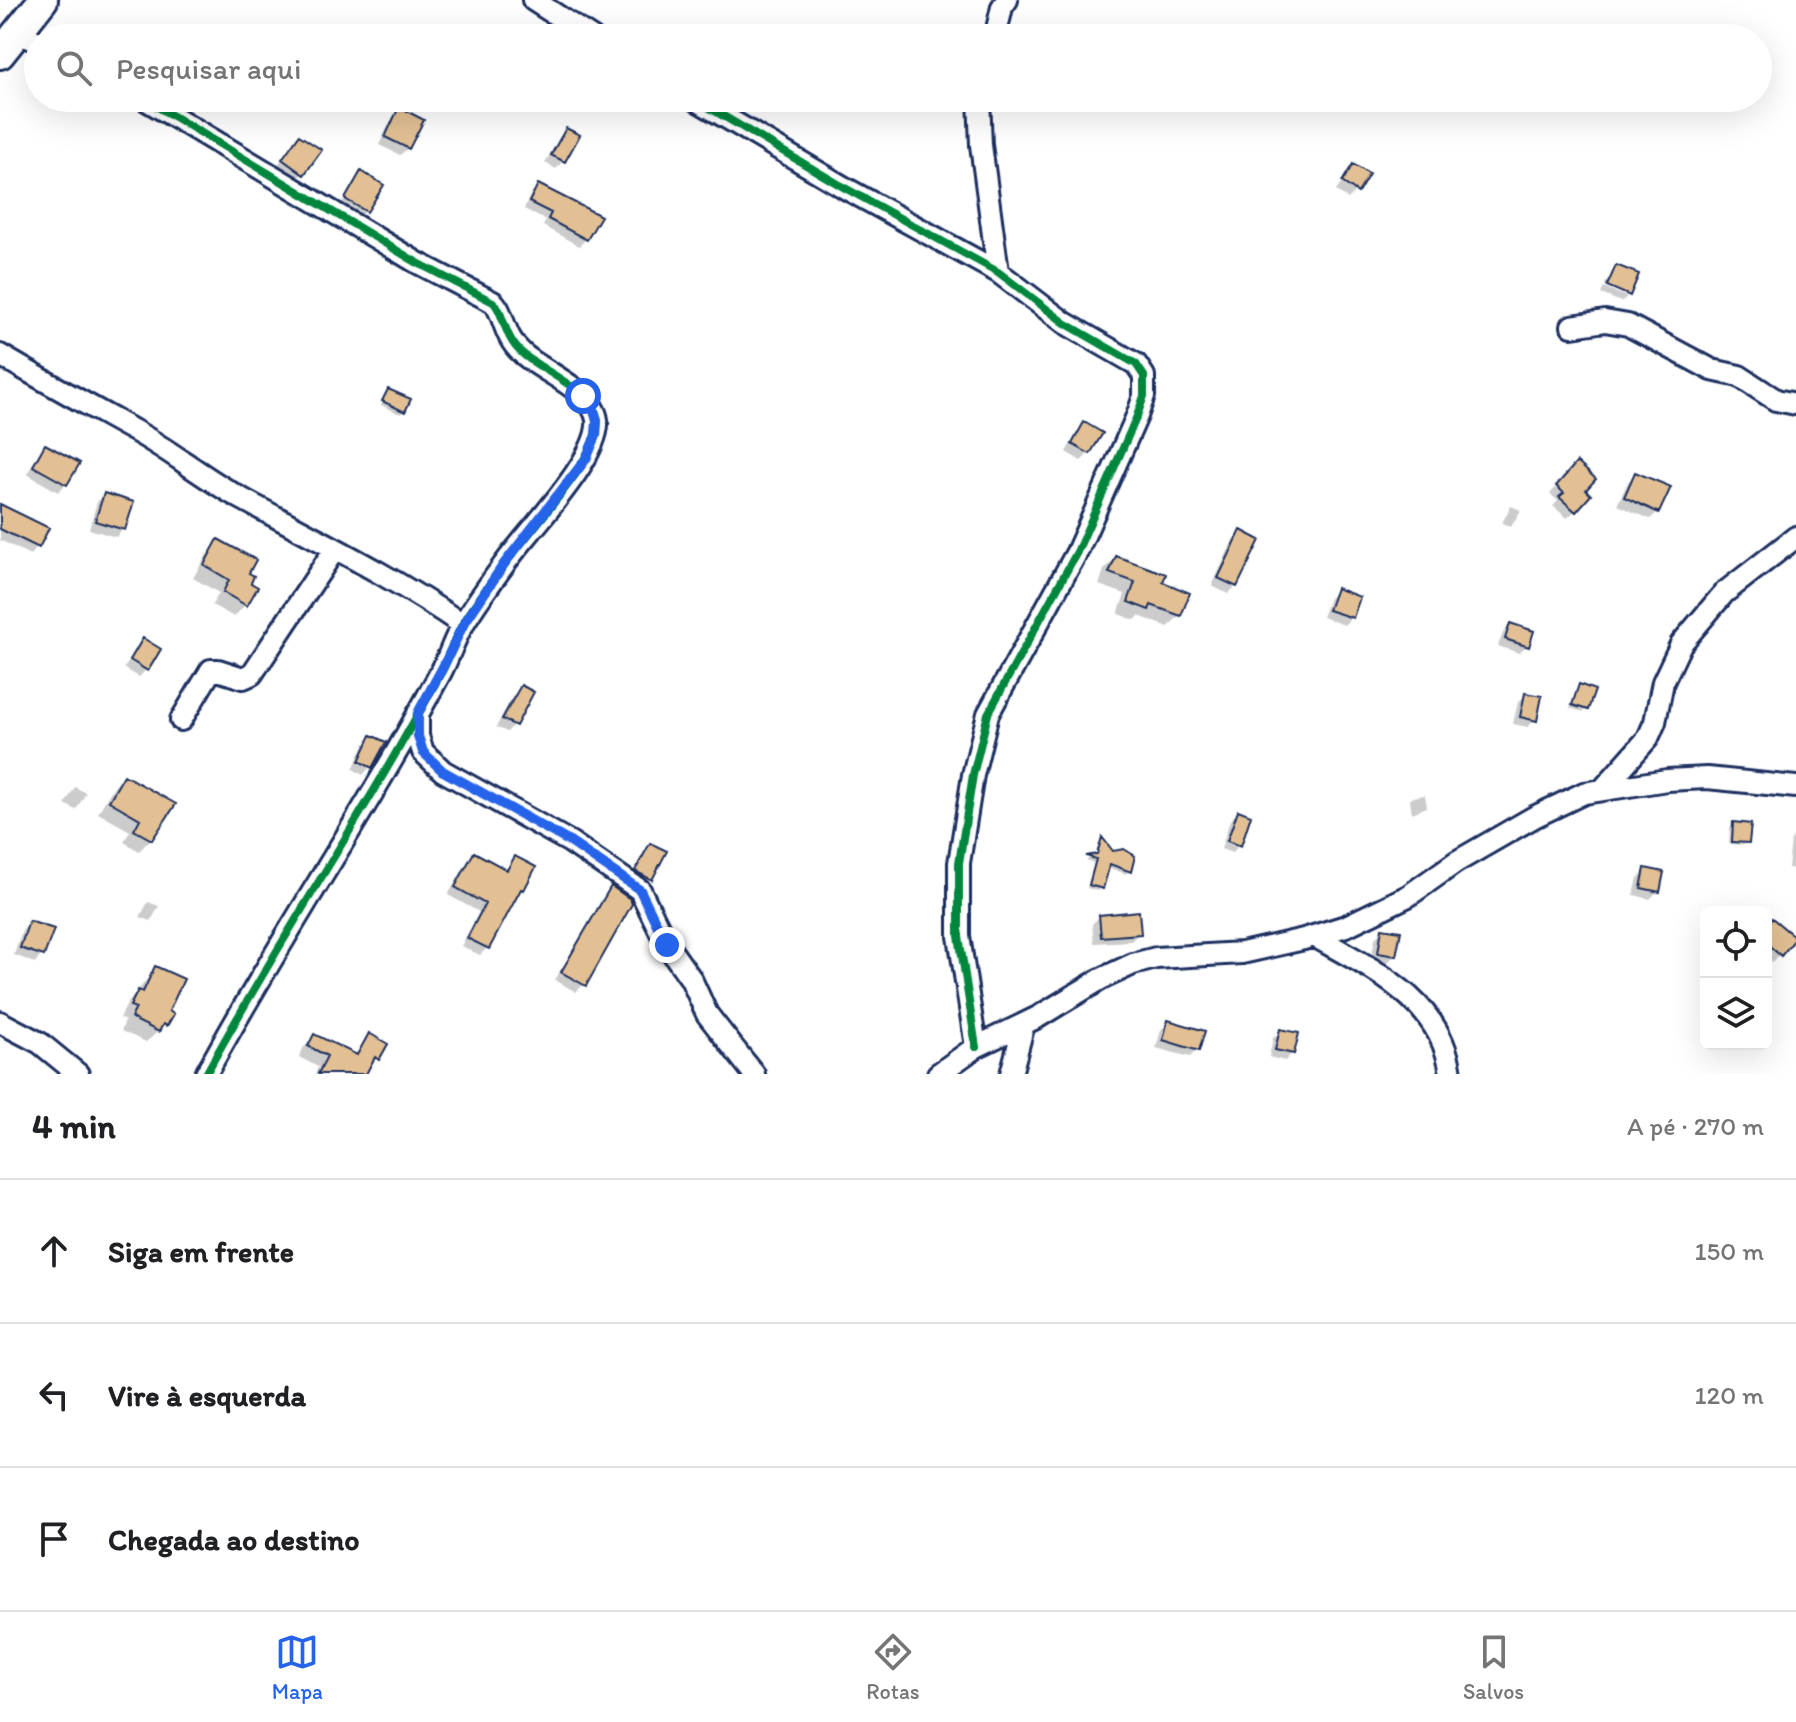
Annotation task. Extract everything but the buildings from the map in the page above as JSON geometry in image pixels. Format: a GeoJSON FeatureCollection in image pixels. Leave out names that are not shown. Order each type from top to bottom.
{"type":"FeatureCollection","features":[{"type":"Feature","properties":{"kind":"street"},"geometry":{"type":"LineString","coordinates":[[29,24],[43,0]]}},
{"type":"Feature","properties":{"kind":"street"},"geometry":{"type":"LineString","coordinates":[[533,0],[570,24]]}},
{"type":"Feature","properties":{"kind":"street"},"geometry":{"type":"LineString","coordinates":[[998,24],[1007,0]]}},
{"type":"Feature","properties":{"kind":"street"},"geometry":{"type":"LineString","coordinates":[[166,112],[416,262],[493,302],[498,306],[512,344],[583,396],[593,407],[597,420],[596,436],[586,459],[504,564],[463,625],[418,713],[206,1074]]}},
{"type":"Feature","properties":{"kind":"street"},"geometry":{"type":"LineString","coordinates":[[717,112],[845,188],[998,272],[1065,323],[1136,364],[1144,376],[1144,396],[1077,552],[988,714],[973,775],[959,863],[959,936],[976,1047]]}},
{"type":"Feature","properties":{"kind":"street"},"geometry":{"type":"LineString","coordinates":[[980,112],[998,272]]}},
{"type":"Feature","properties":{"kind":"street"},"geometry":{"type":"LineString","coordinates":[[1572,326],[1605,321],[1628,325],[1712,370],[1739,376],[1776,400],[1796,404]]}},
{"type":"Feature","properties":{"kind":"street"},"geometry":{"type":"LineString","coordinates":[[0,355],[133,430],[232,493],[432,603],[463,625]]}},
{"type":"Feature","properties":{"kind":"street"},"geometry":{"type":"LineString","coordinates":[[1604,788],[1648,738],[1655,722],[1663,682],[1681,644],[1724,593],[1796,537]]}},
{"type":"Feature","properties":{"kind":"street"},"geometry":{"type":"LineString","coordinates":[[181,720],[211,670],[243,678],[252,674],[335,549]]}},
{"type":"Feature","properties":{"kind":"street"},"geometry":{"type":"LineString","coordinates":[[418,713],[418,736],[423,752],[443,771],[570,842],[640,890],[667,945],[691,979],[707,1014],[754,1074]]}},
{"type":"Feature","properties":{"kind":"street"},"geometry":{"type":"LineString","coordinates":[[938,1074],[976,1047],[1133,964],[1156,958],[1217,952],[1242,953],[1346,926],[1408,896],[1456,862],[1534,817],[1584,793],[1604,788],[1707,778],[1796,787]]}},
{"type":"Feature","properties":{"kind":"street"},"geometry":{"type":"LineString","coordinates":[[1314,936],[1392,981],[1417,1003],[1439,1032],[1449,1056],[1451,1074]]}},
{"type":"Feature","properties":{"kind":"street"},"geometry":{"type":"LineString","coordinates":[[0,1022],[40,1043],[78,1074]]}},
{"type":"Feature","properties":{"kind":"street"},"geometry":{"type":"LineString","coordinates":[[1011,1074],[1024,1024]]}},
{"type":"Feature","properties":{"kind":"cycle path"},"geometry":{"type":"LineString","coordinates":[[166,112],[416,262],[493,302],[516,347],[577,391],[593,409],[597,420],[595,436],[575,474],[503,566],[467,618],[400,747],[206,1074]]}},
{"type":"Feature","properties":{"kind":"cycle path"},"geometry":{"type":"LineString","coordinates":[[717,112],[845,188],[998,272],[1065,323],[1136,364],[1144,376],[1144,396],[1137,416],[1077,552],[988,714],[973,775],[959,863],[959,936],[976,1047]]}},
{"type":"Feature","properties":{"kind":"route"},"geometry":{"type":"LineString","coordinates":[[583,396],[593,407],[597,420],[596,436],[586,459],[504,564],[463,625],[418,713],[418,736],[423,752],[443,771],[570,842],[640,890],[667,945]]}}]}
